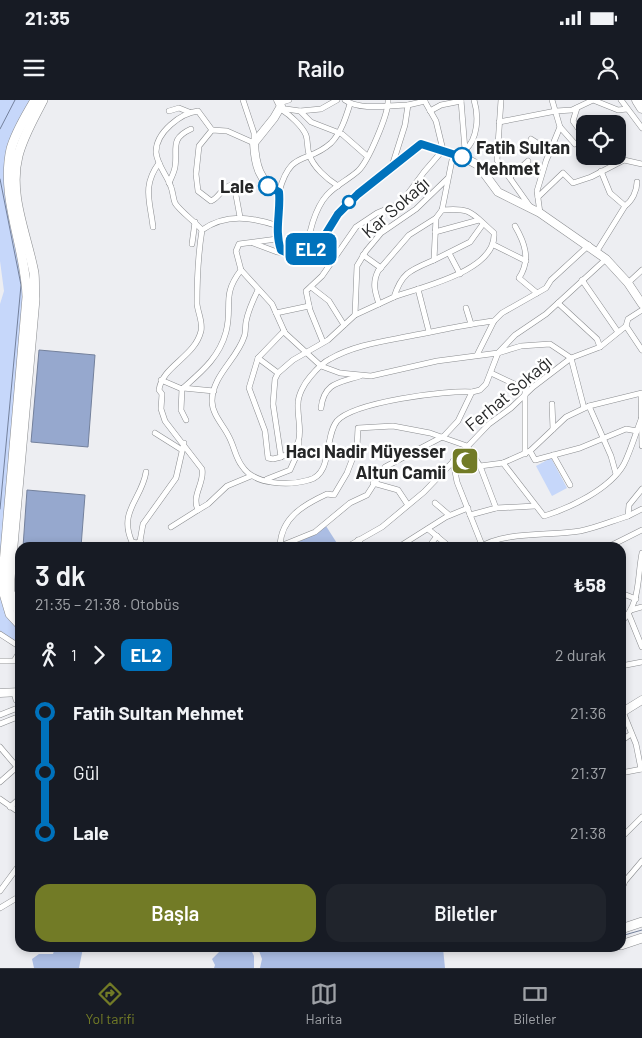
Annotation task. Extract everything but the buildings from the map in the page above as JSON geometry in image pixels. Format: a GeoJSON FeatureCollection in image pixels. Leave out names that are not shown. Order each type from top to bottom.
{"type":"FeatureCollection","features":[{"type":"Feature","properties":{"kind":"highway"},"geometry":{"type":"LineString","coordinates":[[637,100],[642,108]]}},
{"type":"Feature","properties":{"kind":"main road"},"geometry":{"type":"LineString","coordinates":[[15,620],[10,614],[2,587],[27,297],[24,265],[10,198],[8,173],[14,138],[34,100]]}},
{"type":"Feature","properties":{"kind":"main road"},"geometry":{"type":"LineString","coordinates":[[15,604],[10,592],[10,579],[35,299],[34,274],[16,193],[15,178],[23,139],[43,100]]}},
{"type":"Feature","properties":{"kind":"main road"},"geometry":{"type":"LineString","coordinates":[[279,104],[254,143],[254,158],[263,180],[268,186],[279,192],[281,205],[277,239],[281,250],[286,253],[302,256],[306,253],[322,240],[338,214],[421,144],[453,155],[464,154],[478,165],[498,192],[537,212],[597,251],[628,283],[642,304]]}},
{"type":"Feature","properties":{"kind":"main road"},"geometry":{"type":"LineString","coordinates":[[0,693],[15,692]]}},
{"type":"Feature","properties":{"kind":"main road"},"geometry":{"type":"LineString","coordinates":[[626,710],[642,700]]}},
{"type":"Feature","properties":{"kind":"main road"},"geometry":{"type":"LineString","coordinates":[[626,927],[642,922]]}},
{"type":"Feature","properties":{"kind":"main road"},"geometry":{"type":"LineString","coordinates":[[626,943],[642,938]]}},
{"type":"Feature","properties":{"kind":"street"},"geometry":{"type":"LineString","coordinates":[[169,110],[178,108],[189,112],[198,111],[212,130],[227,131],[254,143],[254,133],[244,100]]}},
{"type":"Feature","properties":{"kind":"street"},"geometry":{"type":"LineString","coordinates":[[279,104],[289,100]]}},
{"type":"Feature","properties":{"kind":"street"},"geometry":{"type":"LineString","coordinates":[[300,111],[321,108],[337,100]]}},
{"type":"Feature","properties":{"kind":"street"},"geometry":{"type":"LineString","coordinates":[[430,111],[441,105],[461,100],[464,154]]}},
{"type":"Feature","properties":{"kind":"street"},"geometry":{"type":"LineString","coordinates":[[464,154],[473,144],[476,129],[477,118],[474,100]]}},
{"type":"Feature","properties":{"kind":"street"},"geometry":{"type":"LineString","coordinates":[[501,100],[497,160],[537,212]]}},
{"type":"Feature","properties":{"kind":"street"},"geometry":{"type":"LineString","coordinates":[[552,100],[560,127],[574,144]]}},
{"type":"Feature","properties":{"kind":"street"},"geometry":{"type":"LineString","coordinates":[[499,122],[577,108],[593,100],[618,110],[627,109]]}},
{"type":"Feature","properties":{"kind":"street"},"geometry":{"type":"LineString","coordinates":[[621,100],[642,128]]}},
{"type":"Feature","properties":{"kind":"street"},"geometry":{"type":"LineString","coordinates":[[279,192],[289,168],[297,159],[332,142],[345,122],[347,102],[388,102],[408,105],[425,101],[436,121],[443,150],[401,203],[378,213],[356,227],[322,276],[305,293],[324,342]]}},
{"type":"Feature","properties":{"kind":"street"},"geometry":{"type":"LineString","coordinates":[[306,253],[308,240],[320,207],[326,196],[358,171],[368,156],[388,102]]}},
{"type":"Feature","properties":{"kind":"street"},"geometry":{"type":"LineString","coordinates":[[279,104],[300,111],[315,124],[338,132],[368,156]]}},
{"type":"Feature","properties":{"kind":"street"},"geometry":{"type":"LineString","coordinates":[[279,104],[306,134],[309,154],[330,180],[338,186]]}},
{"type":"Feature","properties":{"kind":"street"},"geometry":{"type":"LineString","coordinates":[[392,167],[405,125],[408,105]]}},
{"type":"Feature","properties":{"kind":"street"},"geometry":{"type":"LineString","coordinates":[[576,127],[572,121],[577,108]]}},
{"type":"Feature","properties":{"kind":"street"},"geometry":{"type":"LineString","coordinates":[[189,112],[170,125],[158,142],[156,151],[158,163],[169,183],[175,203],[202,230],[197,286],[201,332],[180,362],[166,372],[161,380],[161,409],[165,421],[184,443],[203,474],[195,499],[198,510]]}},
{"type":"Feature","properties":{"kind":"street"},"geometry":{"type":"LineString","coordinates":[[537,212],[537,191],[560,127]]}},
{"type":"Feature","properties":{"kind":"street"},"geometry":{"type":"LineString","coordinates":[[169,183],[175,168],[177,139],[183,132],[191,129]]}},
{"type":"Feature","properties":{"kind":"street"},"geometry":{"type":"LineString","coordinates":[[212,130],[199,146],[196,174],[198,191],[211,202],[217,199],[226,186],[231,185],[235,190],[240,217]]}},
{"type":"Feature","properties":{"kind":"street"},"geometry":{"type":"LineString","coordinates":[[531,139],[550,151]]}},
{"type":"Feature","properties":{"kind":"street"},"geometry":{"type":"LineString","coordinates":[[379,304],[374,290],[375,278],[409,235],[436,218],[442,210],[453,155]]}},
{"type":"Feature","properties":{"kind":"street"},"geometry":{"type":"LineString","coordinates":[[538,197],[563,173],[573,182],[600,172],[624,160],[642,164]]}},
{"type":"Feature","properties":{"kind":"street"},"geometry":{"type":"LineString","coordinates":[[510,177],[528,161]]}},
{"type":"Feature","properties":{"kind":"street"},"geometry":{"type":"LineString","coordinates":[[153,227],[147,192],[152,172],[158,163]]}},
{"type":"Feature","properties":{"kind":"street"},"geometry":{"type":"LineString","coordinates":[[600,172],[610,193],[625,206]]}},
{"type":"Feature","properties":{"kind":"street","name":"Kar Sokağı"},"geometry":{"type":"LineString","coordinates":[[355,314],[357,266],[363,255],[381,233],[416,209],[448,179]]}},
{"type":"Feature","properties":{"kind":"street"},"geometry":{"type":"LineString","coordinates":[[597,251],[625,206],[632,199],[637,188],[637,182]]}},
{"type":"Feature","properties":{"kind":"street"},"geometry":{"type":"LineString","coordinates":[[281,457],[273,404],[275,379],[278,373],[324,342],[355,314],[394,297],[460,274],[484,257],[494,245],[494,233],[465,209],[442,210]]}},
{"type":"Feature","properties":{"kind":"street"},"geometry":{"type":"LineString","coordinates":[[202,230],[222,221],[240,217],[278,226]]}},
{"type":"Feature","properties":{"kind":"street"},"geometry":{"type":"LineString","coordinates":[[434,260],[436,218]]}},
{"type":"Feature","properties":{"kind":"street"},"geometry":{"type":"LineString","coordinates":[[192,244],[195,222]]}},
{"type":"Feature","properties":{"kind":"street"},"geometry":{"type":"LineString","coordinates":[[435,232],[481,222]]}},
{"type":"Feature","properties":{"kind":"street"},"geometry":{"type":"LineString","coordinates":[[394,297],[398,285],[406,273],[470,242],[481,222]]}},
{"type":"Feature","properties":{"kind":"street"},"geometry":{"type":"LineString","coordinates":[[515,226],[524,242],[526,261],[519,278],[537,293]]}},
{"type":"Feature","properties":{"kind":"street"},"geometry":{"type":"LineString","coordinates":[[277,239],[250,241],[239,244],[236,251],[241,270],[272,304],[284,331],[305,353],[321,366],[340,373],[371,376],[437,361],[498,353],[521,346],[550,344],[572,358],[587,407],[603,439],[616,474]]}},
{"type":"Feature","properties":{"kind":"street"},"geometry":{"type":"LineString","coordinates":[[250,241],[277,252],[286,253]]}},
{"type":"Feature","properties":{"kind":"street"},"geometry":{"type":"LineString","coordinates":[[494,245],[526,261]]}},
{"type":"Feature","properties":{"kind":"street"},"geometry":{"type":"LineString","coordinates":[[477,355],[494,321],[502,313],[546,288],[551,280],[589,245]]}},
{"type":"Feature","properties":{"kind":"street"},"geometry":{"type":"LineString","coordinates":[[449,253],[460,274]]}},
{"type":"Feature","properties":{"kind":"street"},"geometry":{"type":"LineString","coordinates":[[363,255],[381,268]]}},
{"type":"Feature","properties":{"kind":"street"},"geometry":{"type":"LineString","coordinates":[[258,290],[246,322],[244,338],[214,391],[214,410],[229,436],[243,468],[252,476],[262,480],[296,482],[310,480],[316,476],[325,460],[332,429],[337,422],[354,410],[431,393],[472,392],[480,390],[486,384],[498,353],[515,335],[558,303],[606,259]]}},
{"type":"Feature","properties":{"kind":"street"},"geometry":{"type":"LineString","coordinates":[[186,420],[181,410],[182,388],[212,362],[226,331],[228,292],[232,281],[241,270]]}},
{"type":"Feature","properties":{"kind":"street"},"geometry":{"type":"LineString","coordinates":[[628,283],[642,270]]}},
{"type":"Feature","properties":{"kind":"street"},"geometry":{"type":"LineString","coordinates":[[582,280],[618,332]]}},
{"type":"Feature","properties":{"kind":"street"},"geometry":{"type":"LineString","coordinates":[[311,287],[329,301],[344,324]]}},
{"type":"Feature","properties":{"kind":"street"},"geometry":{"type":"LineString","coordinates":[[418,289],[428,332]]}},
{"type":"Feature","properties":{"kind":"street"},"geometry":{"type":"LineString","coordinates":[[558,303],[597,339],[600,347]]}},
{"type":"Feature","properties":{"kind":"street"},"geometry":{"type":"LineString","coordinates":[[276,313],[309,306]]}},
{"type":"Feature","properties":{"kind":"street"},"geometry":{"type":"LineString","coordinates":[[466,308],[471,324]]}},
{"type":"Feature","properties":{"kind":"street","name":"Ferhat Sokağı"},"geometry":{"type":"LineString","coordinates":[[355,542],[382,527],[424,492],[489,424],[511,408],[527,393],[572,358],[600,347],[626,326],[628,319],[642,310]]}},
{"type":"Feature","properties":{"kind":"street"},"geometry":{"type":"LineString","coordinates":[[284,331],[258,358],[249,388],[265,431],[268,458],[273,459],[281,457],[295,446],[299,440],[302,428],[298,404],[303,388],[310,377],[329,359],[363,345],[494,321]]}},
{"type":"Feature","properties":{"kind":"street"},"geometry":{"type":"LineString","coordinates":[[626,326],[642,350]]}},
{"type":"Feature","properties":{"kind":"street"},"geometry":{"type":"LineString","coordinates":[[258,358],[278,373]]}},
{"type":"Feature","properties":{"kind":"street"},"geometry":{"type":"LineString","coordinates":[[490,373],[525,389],[527,393],[528,452],[535,460],[603,439],[626,429],[637,430]]}},
{"type":"Feature","properties":{"kind":"street"},"geometry":{"type":"LineString","coordinates":[[321,408],[323,395],[327,389],[363,376]]}},
{"type":"Feature","properties":{"kind":"street"},"geometry":{"type":"LineString","coordinates":[[161,380],[182,388],[214,391]]}},
{"type":"Feature","properties":{"kind":"street"},"geometry":{"type":"LineString","coordinates":[[291,542],[315,532],[350,504],[366,495],[373,482],[385,467],[442,438],[458,421],[472,392]]}},
{"type":"Feature","properties":{"kind":"street"},"geometry":{"type":"LineString","coordinates":[[480,466],[503,463],[528,452],[566,417],[587,407],[642,394],[642,446]]}},
{"type":"Feature","properties":{"kind":"street"},"geometry":{"type":"LineString","coordinates":[[552,404],[553,429]]}},
{"type":"Feature","properties":{"kind":"street"},"geometry":{"type":"LineString","coordinates":[[503,463],[544,516],[560,511],[595,492],[616,474],[623,465],[642,417]]}},
{"type":"Feature","properties":{"kind":"street"},"geometry":{"type":"LineString","coordinates":[[280,542],[283,528],[294,514],[327,494],[334,495],[347,473],[357,447],[358,428],[393,426],[467,446],[480,466],[496,508]]}},
{"type":"Feature","properties":{"kind":"street"},"geometry":{"type":"LineString","coordinates":[[155,433],[182,450]]}},
{"type":"Feature","properties":{"kind":"street"},"geometry":{"type":"LineString","coordinates":[[262,480],[276,477],[290,470],[300,450],[299,440]]}},
{"type":"Feature","properties":{"kind":"street"},"geometry":{"type":"LineString","coordinates":[[140,541],[143,524],[176,478],[184,443]]}},
{"type":"Feature","properties":{"kind":"street"},"geometry":{"type":"LineString","coordinates":[[553,455],[570,484]]}},
{"type":"Feature","properties":{"kind":"street"},"geometry":{"type":"LineString","coordinates":[[453,461],[456,482],[468,508],[480,542]]}},
{"type":"Feature","properties":{"kind":"street"},"geometry":{"type":"LineString","coordinates":[[132,542],[127,518],[131,504],[144,483],[146,472]]}},
{"type":"Feature","properties":{"kind":"street"},"geometry":{"type":"LineString","coordinates":[[171,527],[208,504],[227,486],[252,476]]}},
{"type":"Feature","properties":{"kind":"street"},"geometry":{"type":"LineString","coordinates":[[373,482],[398,490],[408,505]]}},
{"type":"Feature","properties":{"kind":"street"},"geometry":{"type":"LineString","coordinates":[[628,516],[629,505],[642,489]]}},
{"type":"Feature","properties":{"kind":"street"},"geometry":{"type":"LineString","coordinates":[[435,503],[450,515]]}},
{"type":"Feature","properties":{"kind":"street"},"geometry":{"type":"LineString","coordinates":[[470,515],[496,508],[535,506]]}},
{"type":"Feature","properties":{"kind":"street"},"geometry":{"type":"LineString","coordinates":[[409,542],[450,515],[468,508]]}},
{"type":"Feature","properties":{"kind":"street"},"geometry":{"type":"LineString","coordinates":[[492,542],[505,537],[550,535],[582,530],[628,516],[642,509]]}},
{"type":"Feature","properties":{"kind":"street"},"geometry":{"type":"LineString","coordinates":[[428,529],[444,542]]}},
{"type":"Feature","properties":{"kind":"street"},"geometry":{"type":"LineString","coordinates":[[618,542],[642,530]]}},
{"type":"Feature","properties":{"kind":"street"},"geometry":{"type":"LineString","coordinates":[[432,542],[436,536]]}},
{"type":"Feature","properties":{"kind":"street"},"geometry":{"type":"LineString","coordinates":[[626,616],[630,612],[640,586],[642,553]]}},
{"type":"Feature","properties":{"kind":"street"},"geometry":{"type":"LineString","coordinates":[[626,595],[636,598]]}},
{"type":"Feature","properties":{"kind":"street"},"geometry":{"type":"LineString","coordinates":[[630,612],[642,607]]}},
{"type":"Feature","properties":{"kind":"street"},"geometry":{"type":"LineString","coordinates":[[630,612],[642,647]]}},
{"type":"Feature","properties":{"kind":"street"},"geometry":{"type":"LineString","coordinates":[[0,634],[15,645]]}},
{"type":"Feature","properties":{"kind":"street"},"geometry":{"type":"LineString","coordinates":[[0,661],[14,661],[15,659]]}},
{"type":"Feature","properties":{"kind":"street"},"geometry":{"type":"LineString","coordinates":[[626,665],[642,662]]}},
{"type":"Feature","properties":{"kind":"street"},"geometry":{"type":"LineString","coordinates":[[0,716],[15,710]]}},
{"type":"Feature","properties":{"kind":"street"},"geometry":{"type":"LineString","coordinates":[[1,722],[15,718]]}},
{"type":"Feature","properties":{"kind":"street"},"geometry":{"type":"LineString","coordinates":[[626,722],[640,755],[641,769],[626,772]]}},
{"type":"Feature","properties":{"kind":"street"},"geometry":{"type":"LineString","coordinates":[[626,738],[631,734]]}},
{"type":"Feature","properties":{"kind":"street"},"geometry":{"type":"LineString","coordinates":[[0,747],[15,762]]}},
{"type":"Feature","properties":{"kind":"street"},"geometry":{"type":"LineString","coordinates":[[0,782],[15,769]]}},
{"type":"Feature","properties":{"kind":"street"},"geometry":{"type":"LineString","coordinates":[[0,799],[15,810]]}},
{"type":"Feature","properties":{"kind":"street"},"geometry":{"type":"LineString","coordinates":[[10,807],[15,802]]}},
{"type":"Feature","properties":{"kind":"street"},"geometry":{"type":"LineString","coordinates":[[626,833],[642,817]]}},
{"type":"Feature","properties":{"kind":"street"},"geometry":{"type":"LineString","coordinates":[[637,822],[642,826]]}},
{"type":"Feature","properties":{"kind":"street"},"geometry":{"type":"LineString","coordinates":[[626,880],[642,861]]}},
{"type":"Feature","properties":{"kind":"street"},"geometry":{"type":"LineString","coordinates":[[0,891],[15,871]]}},
{"type":"Feature","properties":{"kind":"street"},"geometry":{"type":"LineString","coordinates":[[0,908],[15,899]]}},
{"type":"Feature","properties":{"kind":"shaded area"},"geometry":{"type":"Polygon","coordinates":[[[0,100],[31,100],[14,134],[25,283],[0,586],[0,304],[4,291],[0,261],[0,100]]]}},
{"type":"Feature","properties":{"kind":"shaded area"},"geometry":{"type":"Polygon","coordinates":[[[39,350],[95,355],[88,447],[31,442],[39,350]]]}},
{"type":"Feature","properties":{"kind":"shaded area"},"geometry":{"type":"Polygon","coordinates":[[[551,458],[567,488],[552,496],[536,466],[551,458]]]}},
{"type":"Feature","properties":{"kind":"shaded area"},"geometry":{"type":"Polygon","coordinates":[[[27,490],[85,495],[81,542],[23,542],[27,490]]]}},
{"type":"Feature","properties":{"kind":"shaded area"},"geometry":{"type":"Polygon","coordinates":[[[326,526],[336,542],[298,542],[326,526]]]}},
{"type":"Feature","properties":{"kind":"shaded area"},"geometry":{"type":"Polygon","coordinates":[[[0,586],[15,618],[15,641],[0,631],[0,586]]]}},
{"type":"Feature","properties":{"kind":"shaded area"},"geometry":{"type":"Polygon","coordinates":[[[54,952],[82,952],[79,968],[34,968],[32,959],[39,954],[53,954],[54,952]]]}},
{"type":"Feature","properties":{"kind":"shaded area"},"geometry":{"type":"Polygon","coordinates":[[[219,952],[252,952],[254,968],[214,968],[215,965],[212,959],[219,952]]]}},
{"type":"Feature","properties":{"kind":"shaded area"},"geometry":{"type":"Polygon","coordinates":[[[259,952],[443,952],[445,968],[260,968],[262,959],[259,952]]]}},
{"type":"Feature","properties":{"kind":"waterway"},"geometry":{"type":"LineString","coordinates":[[0,129],[15,100]]}},
{"type":"Feature","properties":{"kind":"waterway"},"geometry":{"type":"LineString","coordinates":[[0,179],[21,285],[0,509]]}},
{"type":"Feature","properties":{"kind":"waterway"},"geometry":{"type":"LineString","coordinates":[[626,935],[642,930]]}},
{"type":"Feature","properties":{"kind":"bus line","name":"EL2"},"geometry":{"type":"LineString","coordinates":[[268,186],[279,192],[281,205],[277,239],[281,250],[294,256],[302,256],[322,240],[338,214],[358,194],[421,144],[462,157]]}},
{"type":"Feature","properties":{"kind":"place","name":"Fatih Sultan Mehmet"},"geometry":{"type":"Point","coordinates":[462,157]}},
{"type":"Feature","properties":{"kind":"place","name":"Lale"},"geometry":{"type":"Point","coordinates":[268,186]}},
{"type":"Feature","properties":{"kind":"place","name":"Hacı Nadir Müyesser Altun Camii"},"geometry":{"type":"Point","coordinates":[465,461]}}]}
